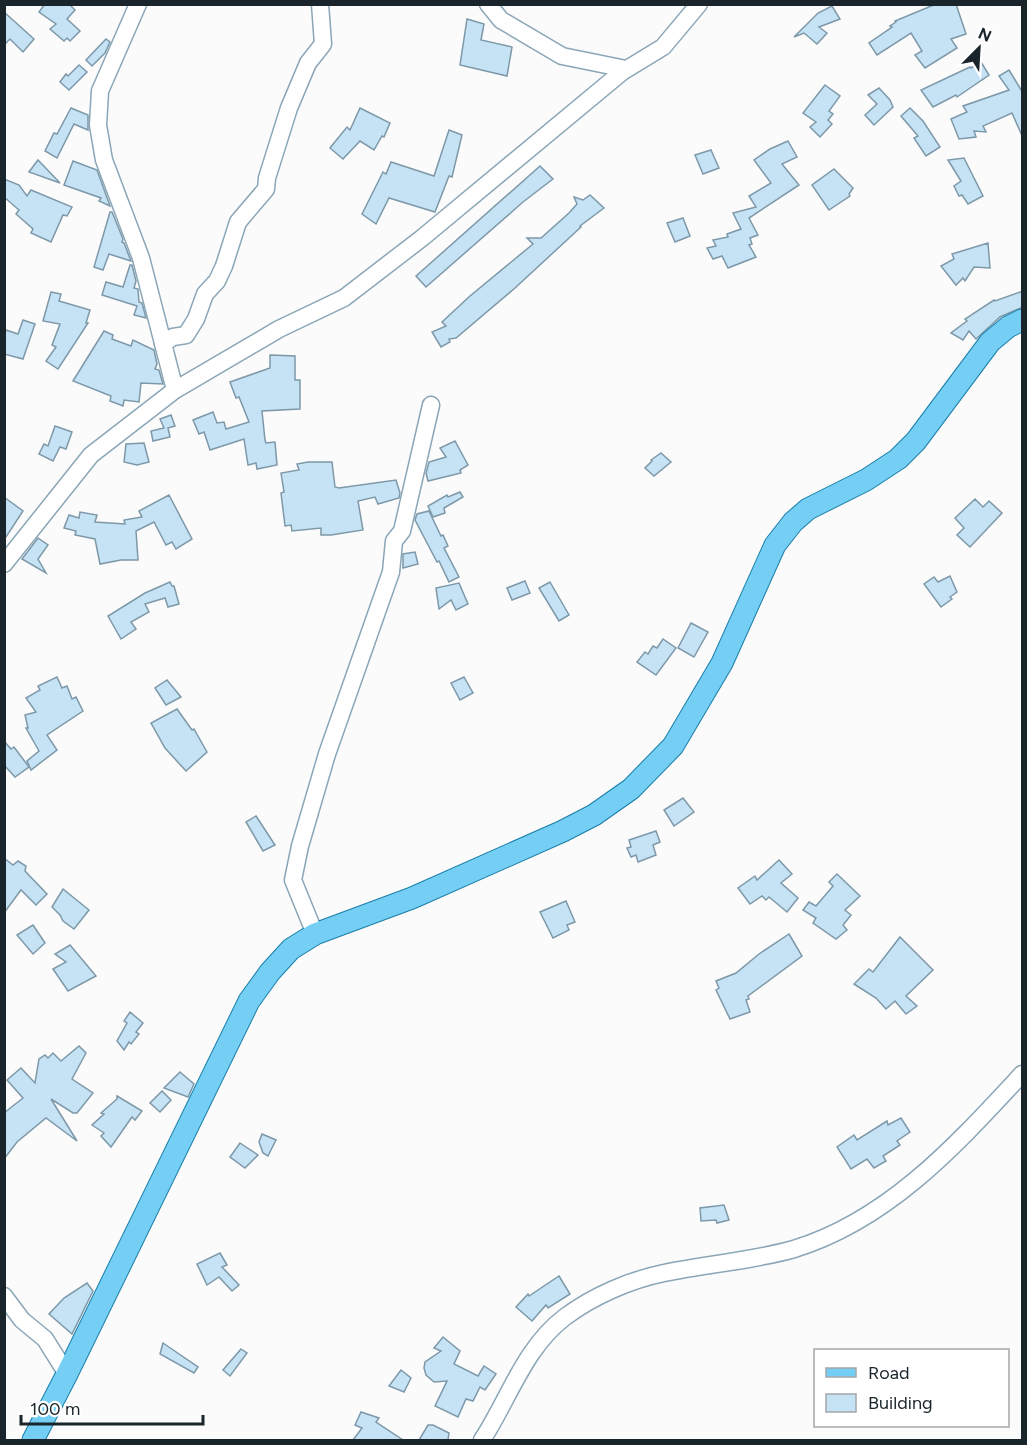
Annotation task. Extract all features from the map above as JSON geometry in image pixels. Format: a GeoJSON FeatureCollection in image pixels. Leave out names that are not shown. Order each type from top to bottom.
{"type":"FeatureCollection","features":[{"type":"Feature","properties":{"kind":"main road"},"geometry":{"type":"LineString","coordinates":[[33,1440],[249,1001],[270,972],[291,949],[315,934],[412,898],[552,836],[594,815],[631,789],[673,746],[722,663],[775,544],[793,522],[808,509],[866,480],[898,459],[916,441],[990,342],[1008,327],[1023,320]]}},
{"type":"Feature","properties":{"kind":"street"},"geometry":{"type":"LineString","coordinates":[[138,4],[100,91],[98,125],[104,160],[141,258],[175,390]]}},
{"type":"Feature","properties":{"kind":"street"},"geometry":{"type":"LineString","coordinates":[[163,344],[173,337],[186,335],[196,319],[205,294],[217,281],[224,266],[238,222],[266,189],[267,178],[289,108],[308,63],[323,44],[320,4]]}},
{"type":"Feature","properties":{"kind":"street"},"geometry":{"type":"LineString","coordinates":[[488,4],[501,20],[562,56],[626,69]]}},
{"type":"Feature","properties":{"kind":"street"},"geometry":{"type":"LineString","coordinates":[[4,564],[92,455],[175,390],[279,329],[344,298],[422,238],[626,69],[663,46],[699,4]]}},
{"type":"Feature","properties":{"kind":"street"},"geometry":{"type":"LineString","coordinates":[[315,934],[293,880],[300,846],[327,754],[391,572],[394,541],[402,531],[431,405]]}},
{"type":"Feature","properties":{"kind":"street"},"geometry":{"type":"LineString","coordinates":[[482,1440],[523,1364],[544,1337],[564,1318],[587,1302],[625,1285],[663,1273],[731,1262],[795,1248],[835,1232],[876,1210],[921,1177],[1023,1074]]}},
{"type":"Feature","properties":{"kind":"street"},"geometry":{"type":"LineString","coordinates":[[4,1296],[22,1320],[45,1340],[67,1374]]}},
{"type":"Feature","properties":{"kind":"building"},"geometry":{"type":"Polygon","coordinates":[[[45,4],[69,4],[75,10],[67,19],[80,31],[70,41],[67,38],[64,41],[50,29],[56,24],[39,12],[45,4]]]}},
{"type":"Feature","properties":{"kind":"building"},"geometry":{"type":"Polygon","coordinates":[[[936,4],[956,4],[966,34],[951,39],[957,48],[925,68],[915,55],[922,51],[911,33],[877,55],[869,43],[892,27],[890,26],[895,21],[936,4]]]}},
{"type":"Feature","properties":{"kind":"building"},"geometry":{"type":"Polygon","coordinates":[[[832,6],[840,19],[819,27],[827,33],[817,44],[804,33],[794,37],[818,13],[832,6]]]}},
{"type":"Feature","properties":{"kind":"building"},"geometry":{"type":"Polygon","coordinates":[[[4,12],[34,39],[23,52],[10,39],[4,45],[4,12]]]}},
{"type":"Feature","properties":{"kind":"building"},"geometry":{"type":"Polygon","coordinates":[[[467,19],[484,24],[481,40],[512,47],[507,76],[460,65],[467,19]]]}},
{"type":"Feature","properties":{"kind":"building"},"geometry":{"type":"Polygon","coordinates":[[[106,39],[110,42],[105,53],[92,66],[86,60],[106,39]]]}},
{"type":"Feature","properties":{"kind":"building"},"geometry":{"type":"Polygon","coordinates":[[[981,62],[989,75],[957,97],[956,95],[933,107],[921,90],[971,68],[981,62]]]}},
{"type":"Feature","properties":{"kind":"building"},"geometry":{"type":"Polygon","coordinates":[[[79,65],[87,72],[69,90],[60,82],[66,74],[68,76],[79,65]]]}},
{"type":"Feature","properties":{"kind":"building"},"geometry":{"type":"Polygon","coordinates":[[[1009,70],[1023,93],[1023,138],[1012,113],[983,126],[986,132],[974,131],[976,137],[959,139],[951,119],[967,112],[963,106],[1009,90],[999,76],[1009,70]]]}},
{"type":"Feature","properties":{"kind":"building"},"geometry":{"type":"Polygon","coordinates":[[[825,85],[840,96],[829,111],[833,114],[828,120],[832,124],[820,137],[810,127],[816,122],[803,113],[825,85]]]}},
{"type":"Feature","properties":{"kind":"building"},"geometry":{"type":"Polygon","coordinates":[[[879,88],[893,107],[874,125],[865,115],[877,104],[868,95],[879,88]]]}},
{"type":"Feature","properties":{"kind":"building"},"geometry":{"type":"Polygon","coordinates":[[[71,108],[88,115],[88,130],[74,124],[57,158],[45,151],[71,108]]]}},
{"type":"Feature","properties":{"kind":"building"},"geometry":{"type":"Polygon","coordinates":[[[360,108],[390,123],[384,137],[382,136],[374,150],[360,141],[343,159],[330,148],[347,127],[350,130],[360,108]]]}},
{"type":"Feature","properties":{"kind":"building"},"geometry":{"type":"Polygon","coordinates":[[[910,108],[923,121],[940,147],[926,156],[914,138],[918,136],[901,116],[910,108]]]}},
{"type":"Feature","properties":{"kind":"building"},"geometry":{"type":"Polygon","coordinates":[[[449,130],[462,135],[452,177],[449,176],[435,212],[389,198],[376,224],[362,214],[383,172],[386,174],[391,162],[434,176],[449,130]]]}},
{"type":"Feature","properties":{"kind":"building"},"geometry":{"type":"Polygon","coordinates":[[[788,141],[797,157],[782,164],[799,185],[749,218],[758,235],[750,238],[752,244],[749,245],[756,257],[728,268],[722,256],[713,259],[707,248],[716,246],[713,240],[728,237],[727,234],[741,229],[733,213],[756,207],[749,196],[771,183],[754,160],[788,141]]]}},
{"type":"Feature","properties":{"kind":"building"},"geometry":{"type":"Polygon","coordinates":[[[711,150],[719,168],[703,174],[695,155],[711,150]]]}},
{"type":"Feature","properties":{"kind":"building"},"geometry":{"type":"Polygon","coordinates":[[[964,158],[983,196],[968,204],[962,195],[959,196],[954,186],[961,181],[948,160],[964,158]]]}},
{"type":"Feature","properties":{"kind":"building"},"geometry":{"type":"Polygon","coordinates":[[[38,160],[60,183],[29,172],[38,160]]]}},
{"type":"Feature","properties":{"kind":"building"},"geometry":{"type":"Polygon","coordinates":[[[73,161],[97,170],[110,206],[99,201],[101,198],[64,185],[73,161]]]}},
{"type":"Feature","properties":{"kind":"building"},"geometry":{"type":"Polygon","coordinates":[[[540,166],[553,179],[523,202],[426,287],[416,276],[540,166]]]}},
{"type":"Feature","properties":{"kind":"building"},"geometry":{"type":"Polygon","coordinates":[[[834,169],[853,188],[850,196],[829,210],[812,185],[834,169]]]}},
{"type":"Feature","properties":{"kind":"building"},"geometry":{"type":"Polygon","coordinates":[[[4,179],[19,185],[27,196],[31,190],[72,207],[67,216],[63,215],[51,242],[31,233],[33,229],[16,214],[19,210],[4,197],[4,179]]]}},
{"type":"Feature","properties":{"kind":"building"},"geometry":{"type":"Polygon","coordinates":[[[590,195],[604,208],[580,226],[515,288],[456,338],[449,339],[450,342],[441,347],[432,332],[446,326],[442,322],[533,244],[527,238],[541,238],[569,213],[577,204],[574,197],[583,200],[590,195]]]}},
{"type":"Feature","properties":{"kind":"building"},"geometry":{"type":"Polygon","coordinates":[[[110,212],[112,212],[131,261],[109,254],[103,270],[94,267],[110,212]]]}},
{"type":"Feature","properties":{"kind":"building"},"geometry":{"type":"Polygon","coordinates":[[[683,218],[690,236],[675,242],[667,223],[683,218]]]}},
{"type":"Feature","properties":{"kind":"building"},"geometry":{"type":"Polygon","coordinates":[[[988,243],[990,268],[974,267],[965,281],[963,278],[956,285],[941,266],[954,259],[952,254],[988,243]]]}},
{"type":"Feature","properties":{"kind":"building"},"geometry":{"type":"Polygon","coordinates":[[[130,265],[132,265],[136,281],[134,288],[138,289],[139,302],[142,303],[146,318],[134,315],[137,306],[102,295],[106,282],[123,287],[130,265]]]}},
{"type":"Feature","properties":{"kind":"building"},"geometry":{"type":"Polygon","coordinates":[[[1023,291],[1023,307],[1000,317],[976,339],[969,331],[963,340],[951,333],[967,321],[965,319],[994,300],[1023,291]]]}},
{"type":"Feature","properties":{"kind":"building"},"geometry":{"type":"Polygon","coordinates":[[[51,292],[61,294],[59,301],[90,310],[86,323],[88,323],[58,369],[46,361],[56,347],[52,345],[60,324],[43,321],[51,292]]]}},
{"type":"Feature","properties":{"kind":"building"},"geometry":{"type":"Polygon","coordinates":[[[23,320],[35,324],[23,359],[4,354],[4,336],[6,330],[18,334],[23,320]]]}},
{"type":"Feature","properties":{"kind":"building"},"geometry":{"type":"Polygon","coordinates":[[[104,331],[113,335],[112,339],[131,346],[133,340],[154,350],[157,364],[155,369],[159,370],[163,384],[141,383],[139,402],[124,400],[123,406],[110,401],[111,396],[73,381],[104,331]]]}},
{"type":"Feature","properties":{"kind":"building"},"geometry":{"type":"Polygon","coordinates":[[[270,355],[295,356],[295,380],[300,380],[300,409],[262,411],[265,440],[266,443],[275,442],[277,465],[257,469],[256,463],[248,465],[244,439],[210,450],[204,432],[199,434],[193,420],[213,412],[217,423],[224,422],[226,429],[249,422],[230,382],[270,368],[270,355]]]}},
{"type":"Feature","properties":{"kind":"building"},"geometry":{"type":"Polygon","coordinates":[[[171,415],[175,426],[168,428],[170,437],[153,441],[151,431],[164,428],[160,419],[171,415]]]}},
{"type":"Feature","properties":{"kind":"building"},"geometry":{"type":"Polygon","coordinates":[[[55,426],[72,432],[66,449],[60,447],[53,461],[39,454],[44,444],[48,446],[55,426]]]}},
{"type":"Feature","properties":{"kind":"building"},"geometry":{"type":"Polygon","coordinates":[[[455,441],[468,465],[460,470],[461,473],[428,481],[426,473],[429,462],[446,457],[440,448],[455,441]]]}},
{"type":"Feature","properties":{"kind":"building"},"geometry":{"type":"Polygon","coordinates":[[[144,443],[149,462],[137,465],[124,462],[126,444],[144,443]]]}},
{"type":"Feature","properties":{"kind":"building"},"geometry":{"type":"Polygon","coordinates":[[[661,453],[671,462],[654,476],[645,468],[661,453]]]}},
{"type":"Feature","properties":{"kind":"building"},"geometry":{"type":"Polygon","coordinates":[[[332,462],[335,487],[339,488],[396,480],[400,493],[399,498],[378,504],[375,497],[358,501],[363,530],[331,535],[321,535],[321,528],[292,531],[291,525],[285,526],[281,473],[299,470],[297,464],[332,462]]]}},
{"type":"Feature","properties":{"kind":"building"},"geometry":{"type":"Polygon","coordinates":[[[460,492],[463,497],[444,508],[445,513],[433,517],[428,506],[447,495],[448,497],[460,492]]]}},
{"type":"Feature","properties":{"kind":"building"},"geometry":{"type":"Polygon","coordinates":[[[169,495],[192,539],[176,549],[172,542],[166,545],[154,522],[136,531],[138,560],[100,564],[95,539],[75,535],[76,531],[64,528],[69,515],[79,518],[80,512],[97,515],[95,522],[125,524],[124,520],[142,517],[139,511],[169,495]]]}},
{"type":"Feature","properties":{"kind":"building"},"geometry":{"type":"Polygon","coordinates":[[[4,497],[23,511],[4,540],[4,497]]]}},
{"type":"Feature","properties":{"kind":"building"},"geometry":{"type":"Polygon","coordinates":[[[975,499],[983,507],[989,501],[1002,513],[970,547],[957,535],[964,528],[955,518],[975,499]]]}},
{"type":"Feature","properties":{"kind":"building"},"geometry":{"type":"Polygon","coordinates":[[[429,511],[448,546],[444,548],[459,577],[449,582],[415,520],[417,514],[429,511]]]}},
{"type":"Feature","properties":{"kind":"building"},"geometry":{"type":"Polygon","coordinates":[[[38,538],[48,545],[38,559],[46,573],[22,559],[38,538]]]}},
{"type":"Feature","properties":{"kind":"building"},"geometry":{"type":"Polygon","coordinates":[[[415,552],[418,564],[403,568],[403,554],[415,552]]]}},
{"type":"Feature","properties":{"kind":"building"},"geometry":{"type":"Polygon","coordinates":[[[950,576],[957,592],[941,607],[924,584],[934,577],[938,582],[950,576]]]}},
{"type":"Feature","properties":{"kind":"building"},"geometry":{"type":"Polygon","coordinates":[[[525,581],[530,593],[512,600],[507,588],[525,581]]]}},
{"type":"Feature","properties":{"kind":"building"},"geometry":{"type":"Polygon","coordinates":[[[170,582],[174,586],[179,604],[168,607],[165,598],[145,604],[149,612],[131,622],[136,629],[121,639],[108,616],[145,593],[170,582]]]}},
{"type":"Feature","properties":{"kind":"building"},"geometry":{"type":"Polygon","coordinates":[[[550,582],[569,615],[559,621],[539,588],[550,582]]]}},
{"type":"Feature","properties":{"kind":"building"},"geometry":{"type":"Polygon","coordinates":[[[459,583],[468,604],[456,610],[451,600],[439,609],[436,588],[459,583]]]}},
{"type":"Feature","properties":{"kind":"building"},"geometry":{"type":"Polygon","coordinates":[[[691,623],[708,632],[694,657],[678,648],[691,623]]]}},
{"type":"Feature","properties":{"kind":"building"},"geometry":{"type":"Polygon","coordinates":[[[663,639],[676,648],[656,675],[637,662],[645,652],[648,654],[653,646],[657,648],[663,639]]]}},
{"type":"Feature","properties":{"kind":"building"},"geometry":{"type":"Polygon","coordinates":[[[57,677],[62,688],[67,686],[72,699],[76,697],[83,711],[47,735],[57,750],[31,770],[27,761],[39,751],[26,728],[28,728],[25,715],[36,712],[26,698],[40,690],[38,686],[57,677]]]}},
{"type":"Feature","properties":{"kind":"building"},"geometry":{"type":"Polygon","coordinates":[[[464,677],[473,693],[460,700],[451,683],[464,677]]]}},
{"type":"Feature","properties":{"kind":"building"},"geometry":{"type":"Polygon","coordinates":[[[167,680],[181,697],[166,705],[155,688],[167,680]]]}},
{"type":"Feature","properties":{"kind":"building"},"geometry":{"type":"Polygon","coordinates":[[[177,709],[192,730],[194,729],[207,752],[186,771],[165,748],[151,723],[177,709]]]}},
{"type":"Feature","properties":{"kind":"building"},"geometry":{"type":"Polygon","coordinates":[[[4,741],[11,749],[14,747],[29,767],[15,777],[4,765],[4,741]]]}},
{"type":"Feature","properties":{"kind":"building"},"geometry":{"type":"Polygon","coordinates":[[[683,798],[694,812],[674,826],[664,810],[683,798]]]}},
{"type":"Feature","properties":{"kind":"building"},"geometry":{"type":"Polygon","coordinates":[[[256,816],[275,845],[263,851],[246,822],[256,816]]]}},
{"type":"Feature","properties":{"kind":"building"},"geometry":{"type":"Polygon","coordinates":[[[656,831],[660,842],[653,845],[656,855],[638,862],[636,855],[631,857],[627,848],[631,847],[629,840],[656,831]]]}},
{"type":"Feature","properties":{"kind":"building"},"geometry":{"type":"Polygon","coordinates":[[[4,858],[13,865],[18,861],[26,866],[25,871],[47,894],[36,905],[21,890],[4,913],[4,858]]]}},
{"type":"Feature","properties":{"kind":"building"},"geometry":{"type":"Polygon","coordinates":[[[779,860],[792,874],[781,883],[798,898],[787,912],[769,897],[766,900],[762,896],[750,904],[738,888],[755,876],[757,880],[779,860]]]}},
{"type":"Feature","properties":{"kind":"building"},"geometry":{"type":"Polygon","coordinates":[[[837,874],[860,896],[845,910],[851,915],[843,925],[847,930],[836,939],[813,923],[816,918],[803,910],[809,902],[816,906],[833,886],[829,882],[837,874]]]}},
{"type":"Feature","properties":{"kind":"building"},"geometry":{"type":"Polygon","coordinates":[[[63,889],[89,910],[74,929],[63,921],[52,907],[63,889]]]}},
{"type":"Feature","properties":{"kind":"building"},"geometry":{"type":"Polygon","coordinates":[[[566,901],[575,922],[567,925],[569,930],[553,938],[540,912],[566,901]]]}},
{"type":"Feature","properties":{"kind":"building"},"geometry":{"type":"Polygon","coordinates":[[[33,925],[45,943],[33,954],[17,935],[33,925]]]}},
{"type":"Feature","properties":{"kind":"building"},"geometry":{"type":"Polygon","coordinates":[[[789,934],[802,956],[748,996],[749,999],[746,1000],[750,1012],[730,1019],[716,990],[719,988],[716,981],[736,973],[789,934]]]}},
{"type":"Feature","properties":{"kind":"building"},"geometry":{"type":"Polygon","coordinates":[[[900,937],[933,970],[906,996],[917,1006],[906,1014],[895,1001],[886,1009],[876,998],[854,984],[869,969],[873,972],[900,937]]]}},
{"type":"Feature","properties":{"kind":"building"},"geometry":{"type":"Polygon","coordinates":[[[70,945],[96,976],[68,991],[53,969],[66,962],[55,954],[70,945]]]}},
{"type":"Feature","properties":{"kind":"building"},"geometry":{"type":"Polygon","coordinates":[[[130,1012],[143,1023],[136,1032],[139,1034],[131,1044],[129,1042],[124,1050],[117,1041],[130,1012]]]}},
{"type":"Feature","properties":{"kind":"building"},"geometry":{"type":"Polygon","coordinates":[[[79,1046],[86,1053],[72,1079],[93,1093],[77,1113],[73,1113],[51,1099],[77,1141],[46,1118],[17,1142],[4,1159],[4,1113],[23,1098],[7,1080],[21,1068],[35,1083],[39,1059],[45,1055],[48,1058],[53,1053],[61,1061],[79,1046]]]}},
{"type":"Feature","properties":{"kind":"building"},"geometry":{"type":"Polygon","coordinates":[[[180,1072],[194,1084],[188,1097],[164,1088],[180,1072]]]}},
{"type":"Feature","properties":{"kind":"building"},"geometry":{"type":"Polygon","coordinates":[[[162,1091],[171,1100],[160,1112],[150,1103],[162,1091]]]}},
{"type":"Feature","properties":{"kind":"building"},"geometry":{"type":"Polygon","coordinates":[[[117,1096],[142,1111],[135,1120],[132,1117],[111,1147],[101,1136],[104,1133],[92,1125],[104,1114],[101,1113],[117,1099],[117,1096]]]}},
{"type":"Feature","properties":{"kind":"building"},"geometry":{"type":"Polygon","coordinates":[[[901,1118],[910,1132],[897,1141],[900,1145],[883,1156],[886,1161],[874,1168],[867,1159],[851,1169],[837,1147],[854,1135],[857,1140],[887,1121],[888,1125],[901,1118]]]}},
{"type":"Feature","properties":{"kind":"building"},"geometry":{"type":"Polygon","coordinates":[[[262,1134],[276,1140],[268,1156],[263,1153],[259,1142],[262,1134]]]}},
{"type":"Feature","properties":{"kind":"building"},"geometry":{"type":"Polygon","coordinates":[[[240,1143],[258,1155],[245,1168],[230,1157],[240,1143]]]}},
{"type":"Feature","properties":{"kind":"building"},"geometry":{"type":"Polygon","coordinates":[[[724,1205],[729,1220],[717,1223],[716,1220],[701,1221],[700,1208],[724,1205]]]}},
{"type":"Feature","properties":{"kind":"building"},"geometry":{"type":"Polygon","coordinates":[[[220,1253],[227,1265],[222,1267],[239,1285],[232,1291],[219,1277],[207,1285],[197,1264],[220,1253]]]}},
{"type":"Feature","properties":{"kind":"building"},"geometry":{"type":"Polygon","coordinates":[[[559,1276],[570,1294],[548,1308],[546,1305],[532,1321],[516,1307],[528,1294],[529,1296],[559,1276]]]}},
{"type":"Feature","properties":{"kind":"building"},"geometry":{"type":"Polygon","coordinates":[[[87,1283],[93,1291],[72,1334],[49,1314],[64,1298],[87,1283]]]}},
{"type":"Feature","properties":{"kind":"building"},"geometry":{"type":"Polygon","coordinates":[[[443,1337],[460,1351],[454,1364],[478,1376],[484,1366],[496,1374],[485,1390],[480,1387],[473,1401],[466,1399],[458,1417],[435,1406],[447,1381],[434,1382],[426,1375],[424,1368],[425,1362],[441,1351],[434,1348],[443,1337]]]}},
{"type":"Feature","properties":{"kind":"building"},"geometry":{"type":"Polygon","coordinates":[[[163,1343],[198,1367],[194,1373],[160,1354],[163,1343]]]}},
{"type":"Feature","properties":{"kind":"building"},"geometry":{"type":"Polygon","coordinates":[[[241,1349],[247,1353],[230,1376],[223,1370],[241,1349]]]}},
{"type":"Feature","properties":{"kind":"building"},"geometry":{"type":"Polygon","coordinates":[[[401,1370],[411,1378],[404,1392],[389,1386],[401,1370]]]}},
{"type":"Feature","properties":{"kind":"building"},"geometry":{"type":"Polygon","coordinates":[[[361,1412],[379,1418],[376,1422],[403,1440],[353,1440],[362,1428],[355,1425],[361,1412]]]}},
{"type":"Feature","properties":{"kind":"building"},"geometry":{"type":"Polygon","coordinates":[[[428,1425],[449,1433],[448,1440],[419,1440],[428,1425]]]}}]}
